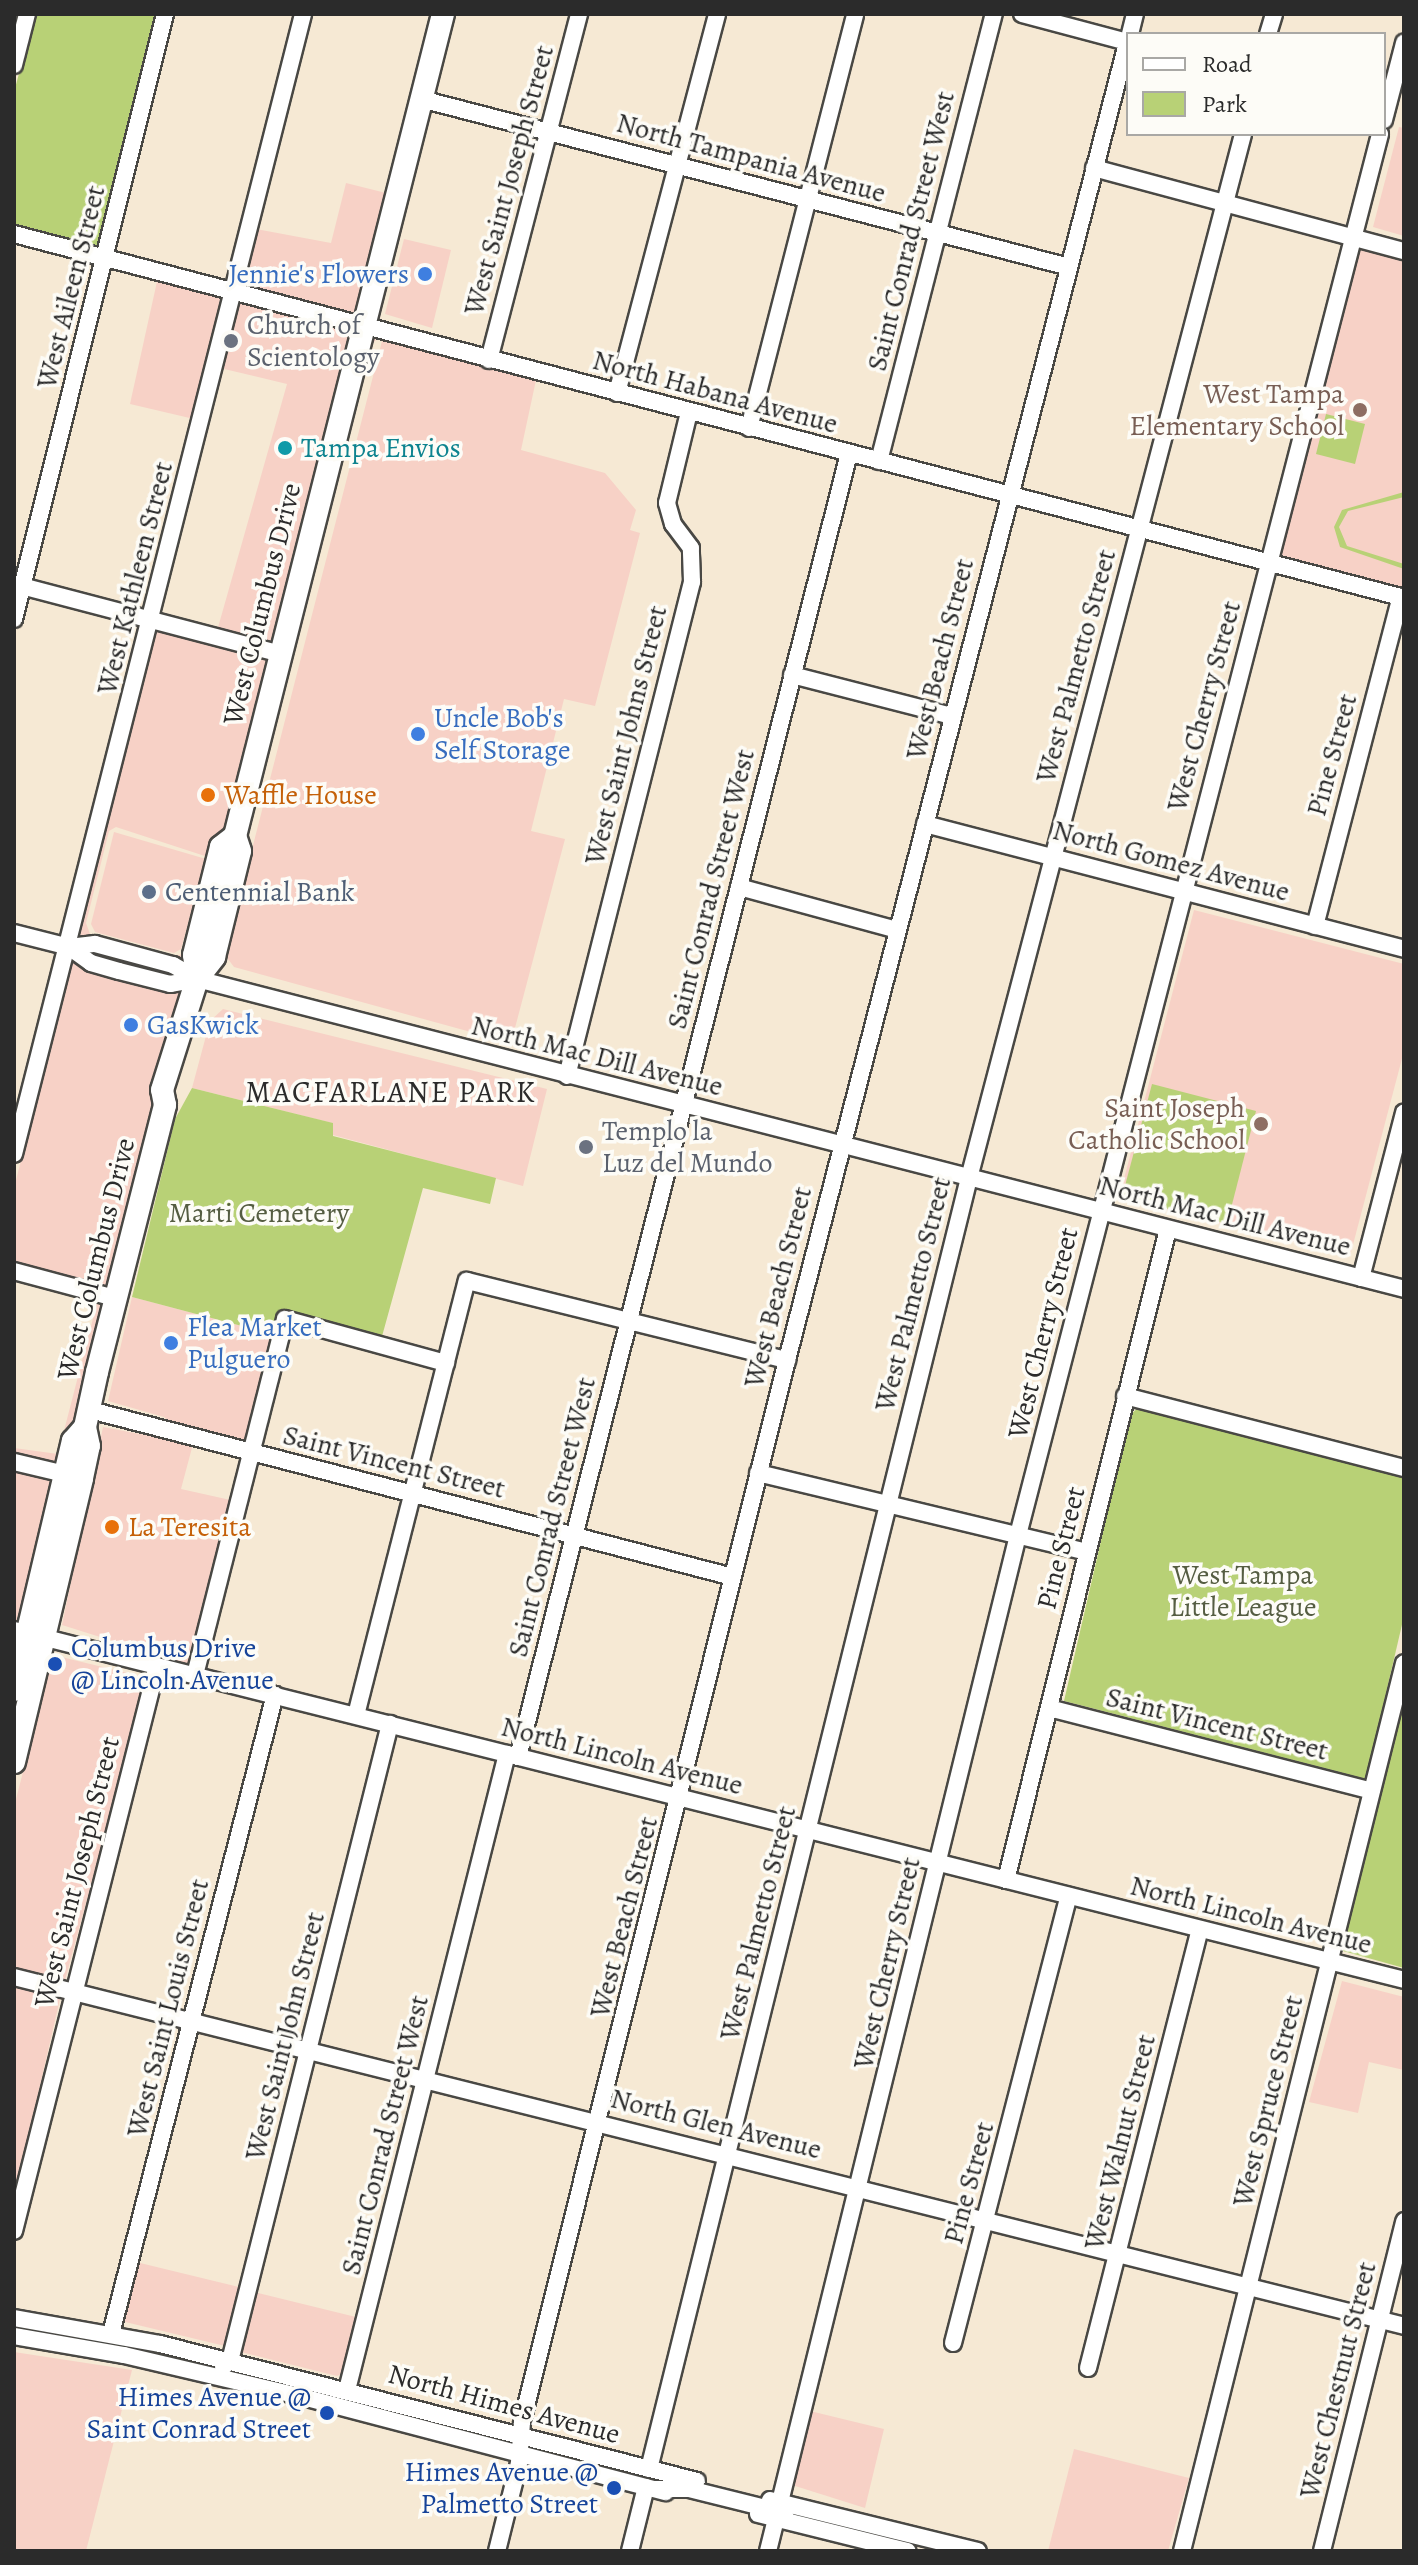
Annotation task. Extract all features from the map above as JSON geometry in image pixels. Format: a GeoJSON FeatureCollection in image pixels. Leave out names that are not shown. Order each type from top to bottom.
{"type":"FeatureCollection","features":[{"type":"Feature","properties":{"kind":"main road","name":"West Columbus Drive"},"geometry":{"type":"LineString","coordinates":[[14,1690],[74,1476],[89,1446],[88,1418],[115,1298],[165,1105],[162,1090],[177,1056],[197,979],[214,957],[240,851],[235,836],[443,14]]}},
{"type":"Feature","properties":{"kind":"main road","name":"West Columbus Drive"},"geometry":{"type":"LineString","coordinates":[[14,1762],[29,1634]]}},
{"type":"Feature","properties":{"kind":"street"},"geometry":{"type":"LineString","coordinates":[[14,65],[27,14]]}},
{"type":"Feature","properties":{"kind":"street","name":"West Aileen Street"},"geometry":{"type":"LineString","coordinates":[[14,619],[18,585],[105,257],[165,14]]}},
{"type":"Feature","properties":{"kind":"street","name":"West Kathleen Street"},"geometry":{"type":"LineString","coordinates":[[14,1154],[152,620],[303,14]]}},
{"type":"Feature","properties":{"kind":"street","name":"West Saint Joseph Street"},"geometry":{"type":"LineString","coordinates":[[489,360],[579,14]]}},
{"type":"Feature","properties":{"kind":"street"},"geometry":{"type":"LineString","coordinates":[[617,393],[717,14]]}},
{"type":"Feature","properties":{"kind":"street"},"geometry":{"type":"LineString","coordinates":[[749,428],[855,14]]}},
{"type":"Feature","properties":{"kind":"street","name":"Saint Conrad Street West"},"geometry":{"type":"LineString","coordinates":[[879,461],[994,14]]}},
{"type":"Feature","properties":{"kind":"street"},"geometry":{"type":"LineString","coordinates":[[1022,14],[1126,40]]}},
{"type":"Feature","properties":{"kind":"street"},"geometry":{"type":"LineString","coordinates":[[1386,112],[1404,43]]}},
{"type":"Feature","properties":{"kind":"street","name":"West Beach Street"},"geometry":{"type":"LineString","coordinates":[[497,2551],[520,2452],[521,2434],[681,1798],[758,1473],[1126,48]]}},
{"type":"Feature","properties":{"kind":"street","name":"North Tampania Avenue"},"geometry":{"type":"LineString","coordinates":[[421,99],[1069,267]]}},
{"type":"Feature","properties":{"kind":"street","name":"West Palmetto Street"},"geometry":{"type":"LineString","coordinates":[[649,2469],[969,1178],[1242,136]]}},
{"type":"Feature","properties":{"kind":"street","name":"West Cherry Street"},"geometry":{"type":"LineString","coordinates":[[768,2551],[861,2186],[1018,1535],[1380,136]]}},
{"type":"Feature","properties":{"kind":"street"},"geometry":{"type":"LineString","coordinates":[[1094,168],[1404,251]]}},
{"type":"Feature","properties":{"kind":"street","name":"North Habana Avenue"},"geometry":{"type":"LineString","coordinates":[[14,234],[1402,597]]}},
{"type":"Feature","properties":{"kind":"street","name":"West Saint Johns Street"},"geometry":{"type":"LineString","coordinates":[[567,1076],[692,582],[691,548],[673,524],[667,496],[689,412]]}},
{"type":"Feature","properties":{"kind":"street","name":"Saint Conrad Street West"},"geometry":{"type":"LineString","coordinates":[[347,2390],[426,2080],[574,1535],[849,454]]}},
{"type":"Feature","properties":{"kind":"street"},"geometry":{"type":"LineString","coordinates":[[18,585],[281,654]]}},
{"type":"Feature","properties":{"kind":"street","name":"Pine Street"},"geometry":{"type":"LineString","coordinates":[[1315,926],[1402,597]]}},
{"type":"Feature","properties":{"kind":"street"},"geometry":{"type":"LineString","coordinates":[[792,675],[952,716]]}},
{"type":"Feature","properties":{"kind":"street","name":"North Gomez Avenue"},"geometry":{"type":"LineString","coordinates":[[925,824],[1404,949]]}},
{"type":"Feature","properties":{"kind":"street"},"geometry":{"type":"LineString","coordinates":[[739,887],[897,930]]}},
{"type":"Feature","properties":{"kind":"street","name":"North Mac Dill Avenue"},"geometry":{"type":"LineString","coordinates":[[14,933],[69,947],[91,963],[157,981],[197,979],[1404,1289]]}},
{"type":"Feature","properties":{"kind":"street"},"geometry":{"type":"LineString","coordinates":[[1361,1278],[1404,1113]]}},
{"type":"Feature","properties":{"kind":"street","name":"Pine Street"},"geometry":{"type":"LineString","coordinates":[[1006,1880],[1168,1229]]}},
{"type":"Feature","properties":{"kind":"street"},"geometry":{"type":"LineString","coordinates":[[14,1271],[115,1298]]}},
{"type":"Feature","properties":{"kind":"street"},"geometry":{"type":"LineString","coordinates":[[356,1715],[467,1281],[787,1360]]}},
{"type":"Feature","properties":{"kind":"street"},"geometry":{"type":"LineString","coordinates":[[195,1675],[285,1319],[446,1363]]}},
{"type":"Feature","properties":{"kind":"street"},"geometry":{"type":"LineString","coordinates":[[1125,1396],[1404,1468]]}},
{"type":"Feature","properties":{"kind":"street","name":"Saint Vincent Street"},"geometry":{"type":"LineString","coordinates":[[88,1418],[252,1453],[733,1577]]}},
{"type":"Feature","properties":{"kind":"street"},"geometry":{"type":"LineString","coordinates":[[14,1462],[74,1476]]}},
{"type":"Feature","properties":{"kind":"street"},"geometry":{"type":"LineString","coordinates":[[758,1473],[1087,1552]]}},
{"type":"Feature","properties":{"kind":"street","name":"North Lincoln Avenue"},"geometry":{"type":"LineString","coordinates":[[29,1634],[1404,1980]]}},
{"type":"Feature","properties":{"kind":"street","name":"West Spruce Street"},"geometry":{"type":"LineString","coordinates":[[1182,2551],[1404,1663]]}},
{"type":"Feature","properties":{"kind":"street","name":"West Saint Joseph Street"},"geometry":{"type":"LineString","coordinates":[[14,2231],[157,1666]]}},
{"type":"Feature","properties":{"kind":"street","name":"West Saint Louis Street"},"geometry":{"type":"LineString","coordinates":[[111,2334],[275,1695]]}},
{"type":"Feature","properties":{"kind":"street","name":"Saint Vincent Street"},"geometry":{"type":"LineString","coordinates":[[1049,1708],[1372,1791]]}},
{"type":"Feature","properties":{"kind":"street","name":"West Saint John Street"},"geometry":{"type":"LineString","coordinates":[[230,2361],[390,1724]]}},
{"type":"Feature","properties":{"kind":"street","name":"Pine Street"},"geometry":{"type":"LineString","coordinates":[[953,2343],[1069,1896]]}},
{"type":"Feature","properties":{"kind":"street","name":"West Walnut Street"},"geometry":{"type":"LineString","coordinates":[[1088,2368],[1200,1929]]}},
{"type":"Feature","properties":{"kind":"street","name":"North Glen Avenue"},"geometry":{"type":"LineString","coordinates":[[14,1977],[861,2186],[1404,2326]]}},
{"type":"Feature","properties":{"kind":"street","name":"West Chestnut Street"},"geometry":{"type":"LineString","coordinates":[[1322,2551],[1404,2221]]}},
{"type":"Feature","properties":{"kind":"street","name":"North Himes Avenue"},"geometry":{"type":"LineString","coordinates":[[14,2318],[111,2334],[230,2361],[521,2434],[649,2469],[778,2510],[847,2544],[908,2551]]}},
{"type":"Feature","properties":{"kind":"street","name":"North Himes Avenue"},"geometry":{"type":"LineString","coordinates":[[14,2336],[124,2355],[520,2452],[650,2488],[689,2489],[769,2509],[841,2517],[978,2551]]}},
{"type":"Feature","properties":{"kind":"street"},"geometry":{"type":"LineString","coordinates":[[124,2355],[210,2370],[230,2361]]}},
{"type":"Feature","properties":{"kind":"street"},"geometry":{"type":"LineString","coordinates":[[228,2380],[241,2374],[312,2382]]}},
{"type":"Feature","properties":{"kind":"street"},"geometry":{"type":"LineString","coordinates":[[630,2551],[650,2488]]}},
{"type":"Feature","properties":{"kind":"shaded area"},"geometry":{"type":"Polygon","coordinates":[[[1399,127],[1404,128],[1404,236],[1373,227],[1399,127]]]}},
{"type":"Feature","properties":{"kind":"shaded area"},"geometry":{"type":"Polygon","coordinates":[[[346,183],[390,194],[357,318],[240,287],[256,229],[331,243],[346,183]]]}},
{"type":"Feature","properties":{"kind":"shaded area"},"geometry":{"type":"Polygon","coordinates":[[[404,239],[451,250],[432,328],[385,314],[404,239]]]}},
{"type":"Feature","properties":{"kind":"shaded area","name":"West Tampa Elementary School"},"geometry":{"type":"Polygon","coordinates":[[[1358,249],[1404,261],[1404,591],[1278,559],[1358,249]]]}},
{"type":"Feature","properties":{"kind":"shaded area"},"geometry":{"type":"Polygon","coordinates":[[[158,277],[225,295],[194,419],[130,404],[158,277]]]}},
{"type":"Feature","properties":{"kind":"shaded area"},"geometry":{"type":"Polygon","coordinates":[[[237,298],[355,329],[277,647],[217,631],[287,384],[220,368],[237,298]]]}},
{"type":"Feature","properties":{"kind":"shaded area"},"geometry":{"type":"Polygon","coordinates":[[[367,333],[380,336],[372,344],[245,847],[242,838],[367,333]]]}},
{"type":"Feature","properties":{"kind":"shaded area"},"geometry":{"type":"Polygon","coordinates":[[[382,341],[536,380],[521,450],[605,473],[636,510],[630,530],[640,533],[595,706],[564,699],[531,831],[565,839],[511,1043],[234,967],[225,955],[382,341]]]}},
{"type":"Feature","properties":{"kind":"shaded area"},"geometry":{"type":"Polygon","coordinates":[[[157,627],[274,658],[229,831],[211,858],[116,827],[109,831],[86,923],[90,934],[172,957],[183,954],[189,968],[77,940],[157,627]]]}},
{"type":"Feature","properties":{"kind":"shaded area","name":"Centennial Bank"},"geometry":{"type":"Polygon","coordinates":[[[114,832],[206,859],[181,949],[174,953],[95,932],[91,924],[114,832]]]}},
{"type":"Feature","properties":{"kind":"shaded area","name":"Saint Joseph Catholic School"},"geometry":{"type":"Polygon","coordinates":[[[1194,910],[1404,964],[1404,1051],[1350,1256],[1119,1198],[1194,910]]]}},
{"type":"Feature","properties":{"kind":"shaded area"},"geometry":{"type":"Polygon","coordinates":[[[73,957],[188,987],[110,1291],[14,1266],[14,1188],[73,957]]]}},
{"type":"Feature","properties":{"kind":"shaded area"},"geometry":{"type":"Polygon","coordinates":[[[223,1009],[547,1089],[523,1186],[333,1135],[332,1123],[192,1088],[210,1021],[223,1009]]]}},
{"type":"Feature","properties":{"kind":"shaded area"},"geometry":{"type":"Polygon","coordinates":[[[132,1297],[276,1335],[250,1443],[176,1427],[164,1417],[108,1401],[132,1297]]]}},
{"type":"Feature","properties":{"kind":"shaded area"},"geometry":{"type":"Polygon","coordinates":[[[98,1299],[107,1302],[69,1471],[14,1457],[14,1448],[58,1454],[98,1299]]]}},
{"type":"Feature","properties":{"kind":"shaded area"},"geometry":{"type":"Polygon","coordinates":[[[103,1427],[193,1444],[181,1489],[235,1501],[189,1665],[62,1625],[103,1427]]]}},
{"type":"Feature","properties":{"kind":"shaded area"},"geometry":{"type":"Polygon","coordinates":[[[14,1469],[66,1482],[32,1628],[14,1624],[14,1469]]]}},
{"type":"Feature","properties":{"kind":"shaded area"},"geometry":{"type":"Polygon","coordinates":[[[53,1655],[144,1677],[144,1689],[64,1984],[14,1972],[14,1807],[53,1655]]]}},
{"type":"Feature","properties":{"kind":"shaded area"},"geometry":{"type":"Polygon","coordinates":[[[1342,1981],[1404,1997],[1404,2070],[1369,2062],[1358,2113],[1309,2102],[1342,1981]]]}},
{"type":"Feature","properties":{"kind":"shaded area"},"geometry":{"type":"Polygon","coordinates":[[[14,1987],[60,1999],[14,2198],[14,1987]]]}},
{"type":"Feature","properties":{"kind":"shaded area"},"geometry":{"type":"Polygon","coordinates":[[[136,2262],[243,2288],[225,2346],[121,2321],[136,2262]]]}},
{"type":"Feature","properties":{"kind":"shaded area"},"geometry":{"type":"Polygon","coordinates":[[[254,2292],[360,2318],[346,2372],[337,2376],[241,2352],[254,2292]]]}},
{"type":"Feature","properties":{"kind":"shaded area"},"geometry":{"type":"Polygon","coordinates":[[[14,2352],[132,2370],[86,2551],[14,2551],[14,2352]]]}},
{"type":"Feature","properties":{"kind":"shaded area"},"geometry":{"type":"Polygon","coordinates":[[[810,2411],[884,2429],[865,2508],[792,2485],[810,2411]]]}},
{"type":"Feature","properties":{"kind":"shaded area"},"geometry":{"type":"Polygon","coordinates":[[[1074,2449],[1189,2478],[1168,2551],[1048,2551],[1074,2449]]]}},
{"type":"Feature","properties":{"kind":"green space"},"geometry":{"type":"Polygon","coordinates":[[[35,14],[158,14],[101,250],[14,228],[14,92],[35,14]]]}},
{"type":"Feature","properties":{"kind":"green space"},"geometry":{"type":"Polygon","coordinates":[[[1326,414],[1365,424],[1355,464],[1316,454],[1326,414]]]}},
{"type":"Feature","properties":{"kind":"green space"},"geometry":{"type":"Polygon","coordinates":[[[1404,492],[1404,497],[1348,511],[1339,527],[1347,546],[1404,564],[1404,569],[1340,547],[1334,527],[1342,510],[1404,492]]]}},
{"type":"Feature","properties":{"kind":"green space"},"geometry":{"type":"Polygon","coordinates":[[[1152,1084],[1256,1111],[1227,1224],[1122,1197],[1152,1084]]]}},
{"type":"Feature","properties":{"kind":"green space","name":"Marti Cemetery"},"geometry":{"type":"Polygon","coordinates":[[[192,1088],[333,1123],[333,1136],[496,1178],[490,1204],[423,1188],[381,1340],[282,1315],[276,1335],[132,1297],[175,1119],[192,1088]]]}},
{"type":"Feature","properties":{"kind":"green space","name":"West Tampa Little League"},"geometry":{"type":"Polygon","coordinates":[[[1140,1406],[1404,1477],[1404,1616],[1366,1779],[1064,1701],[1130,1415],[1140,1406]]]}},
{"type":"Feature","properties":{"kind":"green space"},"geometry":{"type":"Polygon","coordinates":[[[1404,1685],[1404,1968],[1343,1951],[1340,1943],[1404,1685]]]}},
{"type":"Feature","properties":{"kind":"place","name":"Jennie's Flowers"},"geometry":{"type":"Point","coordinates":[425,274]}},
{"type":"Feature","properties":{"kind":"place","name":"Church of Scientology"},"geometry":{"type":"Point","coordinates":[231,341]}},
{"type":"Feature","properties":{"kind":"place","name":"West Tampa Elementary School"},"geometry":{"type":"Point","coordinates":[1360,410]}},
{"type":"Feature","properties":{"kind":"place","name":"Tampa Envios"},"geometry":{"type":"Point","coordinates":[285,448]}},
{"type":"Feature","properties":{"kind":"place","name":"Uncle Bob's Self Storage"},"geometry":{"type":"Point","coordinates":[418,734]}},
{"type":"Feature","properties":{"kind":"place","name":"Waffle House"},"geometry":{"type":"Point","coordinates":[208,795]}},
{"type":"Feature","properties":{"kind":"place","name":"Centennial Bank"},"geometry":{"type":"Point","coordinates":[149,892]}},
{"type":"Feature","properties":{"kind":"place","name":"GasKwick"},"geometry":{"type":"Point","coordinates":[131,1025]}},
{"type":"Feature","properties":{"kind":"place","name":"Saint Joseph Catholic School"},"geometry":{"type":"Point","coordinates":[1261,1124]}},
{"type":"Feature","properties":{"kind":"place","name":"Templo la Luz del Mundo"},"geometry":{"type":"Point","coordinates":[586,1147]}},
{"type":"Feature","properties":{"kind":"place","name":"Flea Market Pulguero"},"geometry":{"type":"Point","coordinates":[171,1343]}},
{"type":"Feature","properties":{"kind":"place","name":"La Teresita"},"geometry":{"type":"Point","coordinates":[112,1527]}},
{"type":"Feature","properties":{"kind":"place","name":"Columbus Drive @ Lincoln Avenue"},"geometry":{"type":"Point","coordinates":[55,1664]}},
{"type":"Feature","properties":{"kind":"place","name":"Himes Avenue @ Saint Conrad Street"},"geometry":{"type":"Point","coordinates":[327,2413]}},
{"type":"Feature","properties":{"kind":"place","name":"Himes Avenue @ Palmetto Street"},"geometry":{"type":"Point","coordinates":[614,2488]}},
{"type":"Feature","properties":{"kind":"district","name":"MACFARLANE PARK"},"geometry":{"type":"Point","coordinates":[391,1092]}}]}
